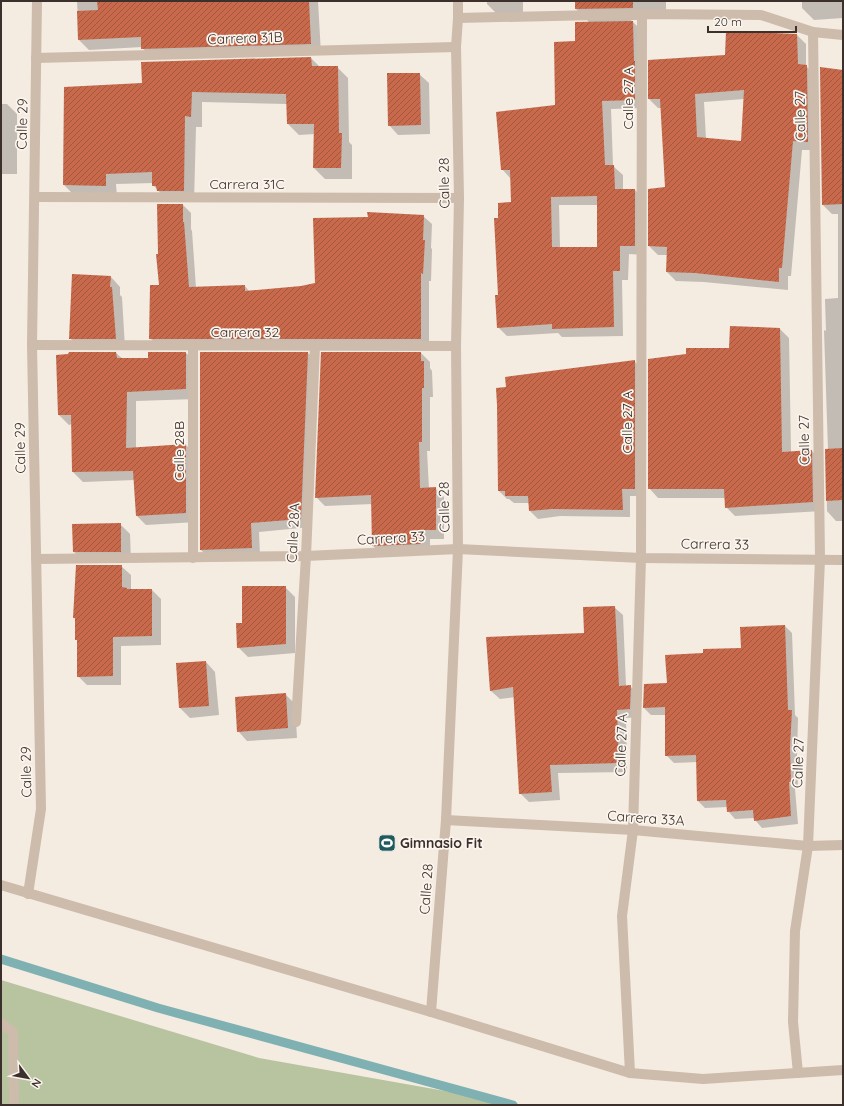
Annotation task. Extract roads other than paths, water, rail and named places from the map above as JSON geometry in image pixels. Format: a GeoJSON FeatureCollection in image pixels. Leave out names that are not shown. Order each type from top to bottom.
{"type":"FeatureCollection","features":[{"type":"Feature","properties":{"kind":"street","name":"Calle 29"},"geometry":{"type":"LineString","coordinates":[[28,894],[41,809],[32,345],[37,1]]}},
{"type":"Feature","properties":{"kind":"street","name":"Calle 28"},"geometry":{"type":"LineString","coordinates":[[431,1012],[446,820],[458,549],[456,346],[459,198],[456,47],[458,1]]}},
{"type":"Feature","properties":{"kind":"street"},"geometry":{"type":"LineString","coordinates":[[458,18],[642,14],[761,15],[813,32],[843,35]]}},
{"type":"Feature","properties":{"kind":"street","name":"Calle 27 A"},"geometry":{"type":"LineString","coordinates":[[630,1073],[622,916],[633,830],[641,558],[642,14]]}},
{"type":"Feature","properties":{"kind":"street","name":"Calle 27"},"geometry":{"type":"LineString","coordinates":[[798,1073],[793,1022],[795,931],[808,846],[820,559],[813,32]]}},
{"type":"Feature","properties":{"kind":"street","name":"Carrera 31B"},"geometry":{"type":"LineString","coordinates":[[36,58],[456,47]]}},
{"type":"Feature","properties":{"kind":"street","name":"Carrera 31C"},"geometry":{"type":"LineString","coordinates":[[35,197],[459,198]]}},
{"type":"Feature","properties":{"kind":"street","name":"Carrera 32"},"geometry":{"type":"LineString","coordinates":[[32,345],[456,346]]}},
{"type":"Feature","properties":{"kind":"street","name":"Calle 28B"},"geometry":{"type":"LineString","coordinates":[[193,345],[193,558]]}},
{"type":"Feature","properties":{"kind":"street","name":"Calle 28A"},"geometry":{"type":"LineString","coordinates":[[296,722],[306,556],[315,346]]}},
{"type":"Feature","properties":{"kind":"street","name":"Carrera 33"},"geometry":{"type":"LineString","coordinates":[[36,559],[306,556],[458,549],[641,558],[843,560]]}},
{"type":"Feature","properties":{"kind":"street","name":"Carrera 33A"},"geometry":{"type":"LineString","coordinates":[[446,820],[633,830],[808,846],[843,845]]}},
{"type":"Feature","properties":{"kind":"street"},"geometry":{"type":"LineString","coordinates":[[1,885],[431,1012],[630,1073],[703,1079],[843,1070]]}},
{"type":"Feature","properties":{"kind":"street"},"geometry":{"type":"LineString","coordinates":[[1,1023],[13,1032],[14,1105]]}},
{"type":"Feature","properties":{"kind":"waterway"},"geometry":{"type":"LineString","coordinates":[[1,959],[158,1008],[513,1105]]}},
{"type":"Feature","properties":{"kind":"place","name":"Gimnasio Fit"},"geometry":{"type":"Point","coordinates":[387,843]}}]}
